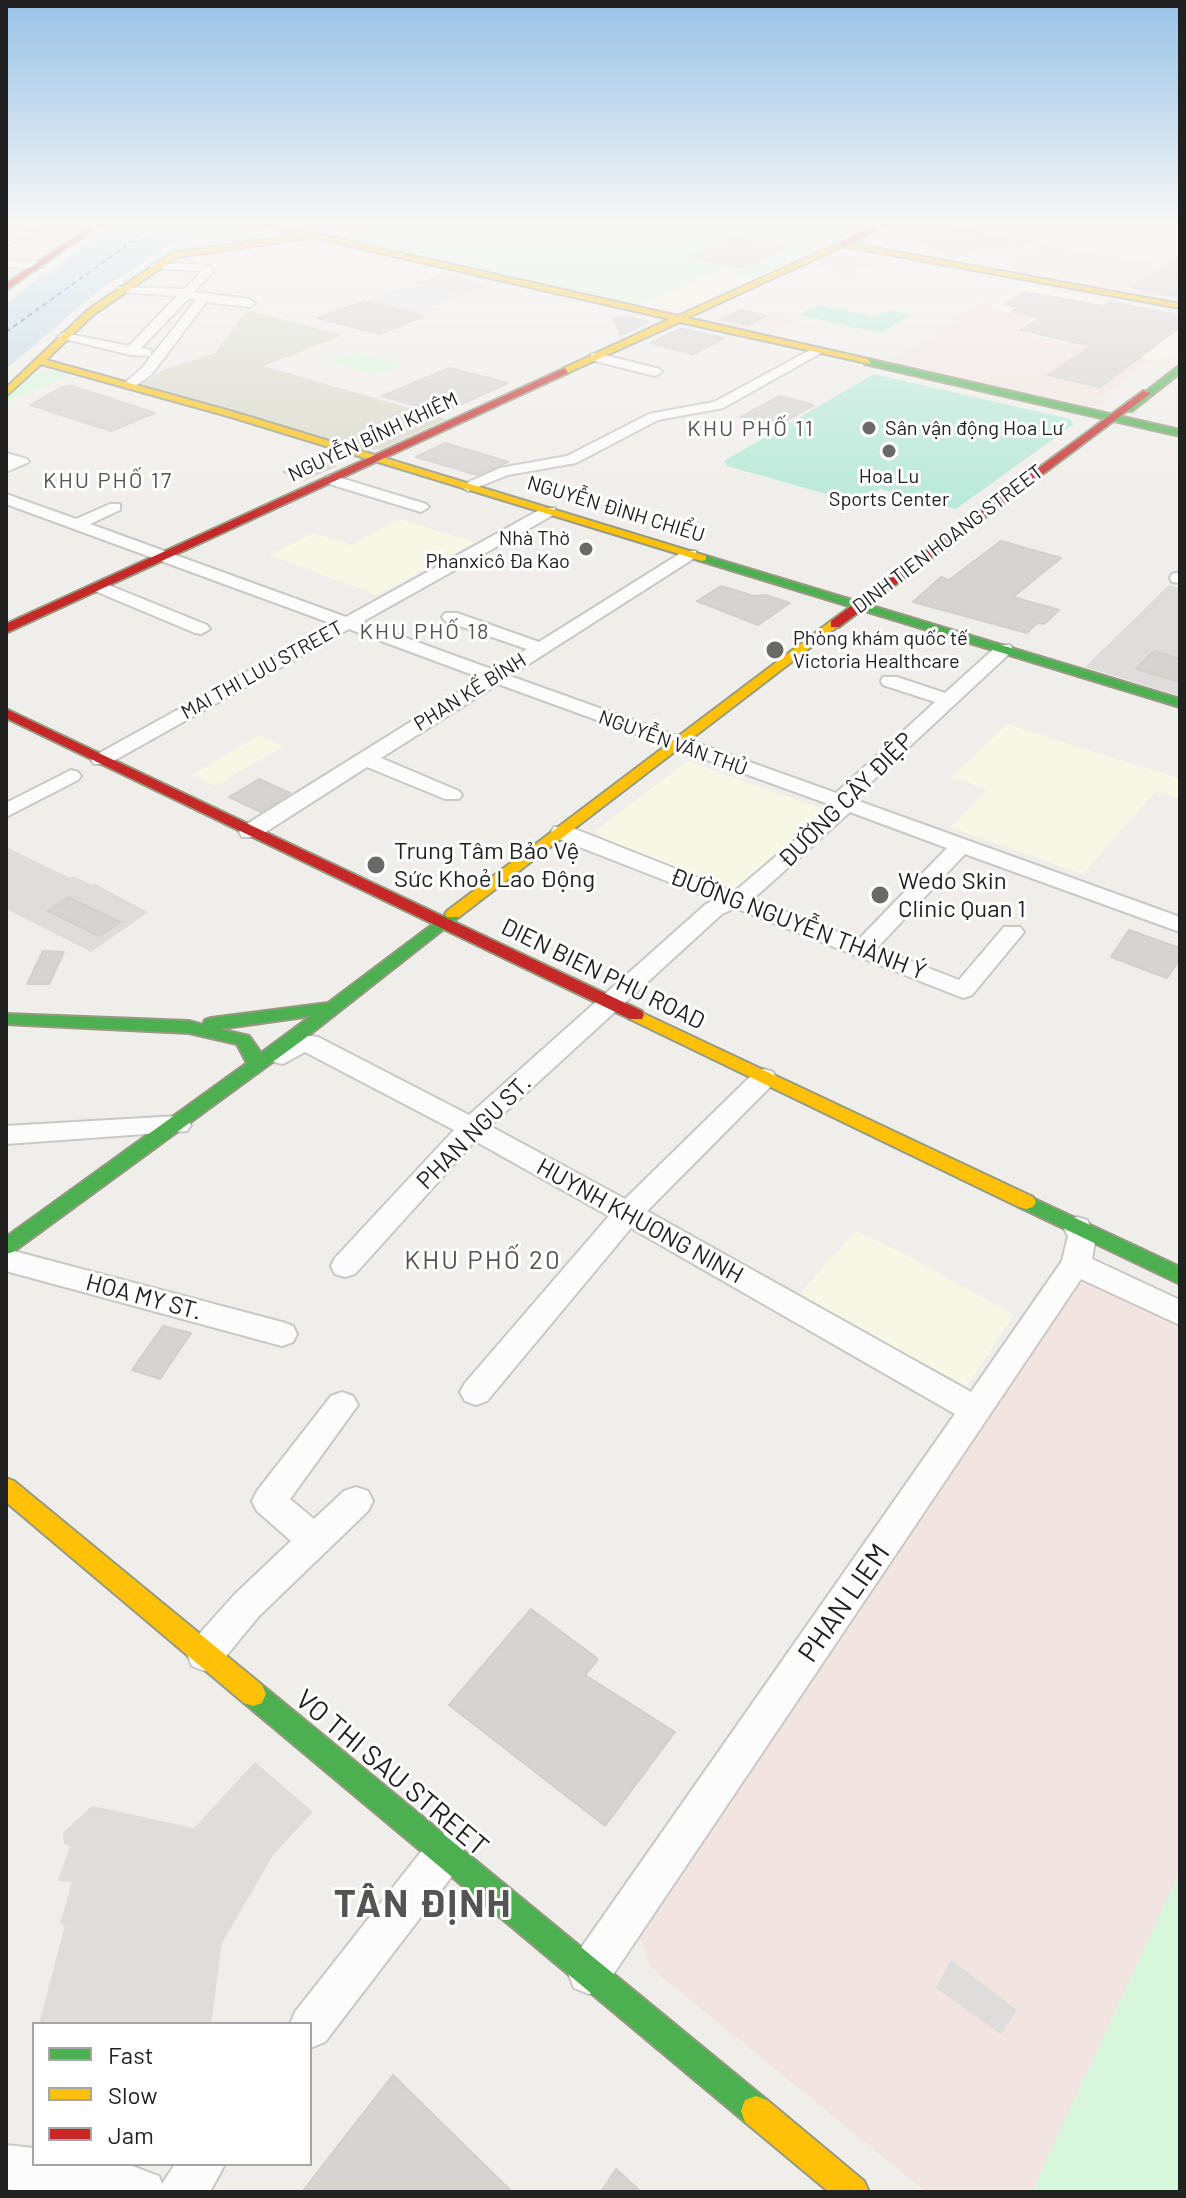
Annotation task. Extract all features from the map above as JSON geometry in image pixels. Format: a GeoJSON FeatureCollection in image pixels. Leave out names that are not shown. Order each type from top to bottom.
{"type":"FeatureCollection","features":[{"type":"Feature","properties":{"kind":"main road"},"geometry":{"type":"LineString","coordinates":[[6,393],[78,325]]}},
{"type":"Feature","properties":{"kind":"main road","name":"NGUYỄN BỈNH KHIÊM"},"geometry":{"type":"LineString","coordinates":[[6,629],[668,325]]}},
{"type":"Feature","properties":{"kind":"main road"},"geometry":{"type":"LineString","coordinates":[[698,325],[1085,415],[1180,433]]}},
{"type":"Feature","properties":{"kind":"main road","name":"NGUYỄN ĐÌNH CHIỂU"},"geometry":{"type":"LineString","coordinates":[[39,361],[131,385],[468,486],[1180,703]]}},
{"type":"Feature","properties":{"kind":"main road","name":"DINH TIEN HOANG STREET"},"geometry":{"type":"LineString","coordinates":[[330,1008],[676,744],[1113,418],[1146,397],[1146,393],[1180,368]]}},
{"type":"Feature","properties":{"kind":"main road","name":"DIEN BIEN PHU ROAD"},"geometry":{"type":"LineString","coordinates":[[6,713],[1180,1276]]}},
{"type":"Feature","properties":{"kind":"main road"},"geometry":{"type":"LineString","coordinates":[[45,764],[78,779]]}},
{"type":"Feature","properties":{"kind":"main road"},"geometry":{"type":"LineString","coordinates":[[376,915],[384,910],[390,899]]}},
{"type":"Feature","properties":{"kind":"main road"},"geometry":{"type":"LineString","coordinates":[[396,930],[418,940]]}},
{"type":"Feature","properties":{"kind":"main road"},"geometry":{"type":"LineString","coordinates":[[189,1027],[330,1008]]}},
{"type":"Feature","properties":{"kind":"main road"},"geometry":{"type":"LineString","coordinates":[[6,1247],[178,1125],[330,1008]]}},
{"type":"Feature","properties":{"kind":"main road"},"geometry":{"type":"LineString","coordinates":[[6,1019],[189,1027],[231,1034],[249,1046],[257,1066]]}},
{"type":"Feature","properties":{"kind":"main road","name":"VO THI SAU STREET"},"geometry":{"type":"LineString","coordinates":[[6,1488],[853,2192]]}},
{"type":"Feature","properties":{"kind":"street"},"geometry":{"type":"LineString","coordinates":[[131,351],[156,325]]}},
{"type":"Feature","properties":{"kind":"street"},"geometry":{"type":"LineString","coordinates":[[131,385],[147,371],[182,325]]}},
{"type":"Feature","properties":{"kind":"street"},"geometry":{"type":"LineString","coordinates":[[152,329],[178,330]]}},
{"type":"Feature","properties":{"kind":"street"},"geometry":{"type":"LineString","coordinates":[[63,337],[159,354]]}},
{"type":"Feature","properties":{"kind":"street"},"geometry":{"type":"LineString","coordinates":[[468,486],[505,471],[571,460],[654,417],[718,405],[818,352]]}},
{"type":"Feature","properties":{"kind":"street"},"geometry":{"type":"LineString","coordinates":[[596,357],[655,372]]}},
{"type":"Feature","properties":{"kind":"street"},"geometry":{"type":"LineString","coordinates":[[6,457],[22,462],[6,468]]}},
{"type":"Feature","properties":{"kind":"street"},"geometry":{"type":"LineString","coordinates":[[331,480],[421,507]]}},
{"type":"Feature","properties":{"kind":"street","name":"NGUYỄN VĂN THỦ"},"geometry":{"type":"LineString","coordinates":[[6,499],[841,805],[1180,925]]}},
{"type":"Feature","properties":{"kind":"street"},"geometry":{"type":"LineString","coordinates":[[76,525],[115,507]]}},
{"type":"Feature","properties":{"kind":"street","name":"MAI THI LUU STREET"},"geometry":{"type":"LineString","coordinates":[[101,760],[549,511]]}},
{"type":"Feature","properties":{"kind":"street","name":"PHAN KẾ BÍNH"},"geometry":{"type":"LineString","coordinates":[[250,832],[690,554]]}},
{"type":"Feature","properties":{"kind":"street"},"geometry":{"type":"LineString","coordinates":[[101,587],[201,629]]}},
{"type":"Feature","properties":{"kind":"street"},"geometry":{"type":"LineString","coordinates":[[451,617],[540,648]]}},
{"type":"Feature","properties":{"kind":"street","name":"ĐƯỜNG CÂY ĐIỆP"},"geometry":{"type":"LineString","coordinates":[[610,1004],[714,909],[749,893],[839,813],[844,796],[1004,649]]}},
{"type":"Feature","properties":{"kind":"street"},"geometry":{"type":"LineString","coordinates":[[890,681],[949,700]]}},
{"type":"Feature","properties":{"kind":"street"},"geometry":{"type":"LineString","coordinates":[[366,759],[452,795]]}},
{"type":"Feature","properties":{"kind":"street"},"geometry":{"type":"LineString","coordinates":[[6,811],[78,779]]}},
{"type":"Feature","properties":{"kind":"street","name":"ĐƯỜNG NGUYỄN THÀNH Ý"},"geometry":{"type":"LineString","coordinates":[[562,832],[963,990],[1012,932]]}},
{"type":"Feature","properties":{"kind":"street"},"geometry":{"type":"LineString","coordinates":[[863,949],[960,847]]}},
{"type":"Feature","properties":{"kind":"street","name":"PHAN NGU ST."},"geometry":{"type":"LineString","coordinates":[[345,1266],[472,1128],[610,1004]]}},
{"type":"Feature","properties":{"kind":"street","name":"HUYNH KHUONG NINH"},"geometry":{"type":"LineString","coordinates":[[257,1066],[271,1063],[300,1044],[309,1043],[472,1128],[821,1320],[977,1411]]}},
{"type":"Feature","properties":{"kind":"street"},"geometry":{"type":"LineString","coordinates":[[476,1392],[627,1214],[764,1078]]}},
{"type":"Feature","properties":{"kind":"street"},"geometry":{"type":"LineString","coordinates":[[6,1135],[178,1125]]}},
{"type":"Feature","properties":{"kind":"street"},"geometry":{"type":"LineString","coordinates":[[1077,1227],[1082,1236],[1076,1264],[1180,1313]]}},
{"type":"Feature","properties":{"kind":"street","name":"HOA MY ST."},"geometry":{"type":"LineString","coordinates":[[6,1260],[282,1334]]}},
{"type":"Feature","properties":{"kind":"street","name":"PHAN LIEM"},"geometry":{"type":"LineString","coordinates":[[589,1973],[1076,1264]]}},
{"type":"Feature","properties":{"kind":"street"},"geometry":{"type":"LineString","coordinates":[[315,1540],[269,1501],[342,1405]]}},
{"type":"Feature","properties":{"kind":"street"},"geometry":{"type":"LineString","coordinates":[[205,1654],[247,1605],[356,1501]]}},
{"type":"Feature","properties":{"kind":"street"},"geometry":{"type":"LineString","coordinates":[[312,2024],[445,1853]]}},
{"type":"Feature","properties":{"kind":"street"},"geometry":{"type":"LineString","coordinates":[[182,2192],[202,2166]]}},
{"type":"Feature","properties":{"kind":"street"},"geometry":{"type":"LineString","coordinates":[[6,2167],[102,2178],[143,2192]]}},
{"type":"Feature","properties":{"kind":"shaded area"},"geometry":{"type":"Polygon","coordinates":[[[236,325],[303,325],[343,335],[264,366],[447,419],[381,449],[363,450],[142,384],[163,370],[215,353],[236,325]]]}},
{"type":"Feature","properties":{"kind":"shaded area"},"geometry":{"type":"Polygon","coordinates":[[[724,325],[787,325],[769,334],[724,325]]]}},
{"type":"Feature","properties":{"kind":"shaded area"},"geometry":{"type":"Polygon","coordinates":[[[953,325],[1027,325],[1015,332],[1150,360],[1099,399],[1106,402],[1100,406],[1088,406],[889,361],[953,325]]]}},
{"type":"Feature","properties":{"kind":"shaded area"},"geometry":{"type":"Polygon","coordinates":[[[1024,325],[1180,325],[1180,347],[1160,362],[1014,331],[1024,325]]]}},
{"type":"Feature","properties":{"kind":"shaded area"},"geometry":{"type":"Polygon","coordinates":[[[400,519],[475,542],[377,595],[269,555],[314,533],[351,545],[400,519]]]}},
{"type":"Feature","properties":{"kind":"shaded area"},"geometry":{"type":"Polygon","coordinates":[[[1169,585],[1180,588],[1180,696],[1085,667],[1169,585]]]}},
{"type":"Feature","properties":{"kind":"shaded area"},"geometry":{"type":"Polygon","coordinates":[[[1007,724],[1180,779],[1180,799],[1156,791],[1083,874],[950,827],[987,789],[951,777],[1007,724]]]}},
{"type":"Feature","properties":{"kind":"shaded area"},"geometry":{"type":"Polygon","coordinates":[[[260,735],[284,746],[215,786],[191,775],[260,735]]]}},
{"type":"Feature","properties":{"kind":"shaded area"},"geometry":{"type":"Polygon","coordinates":[[[687,761],[833,813],[745,891],[730,893],[599,839],[597,830],[687,761]]]}},
{"type":"Feature","properties":{"kind":"shaded area"},"geometry":{"type":"Polygon","coordinates":[[[6,847],[70,878],[73,876],[95,884],[148,912],[91,952],[6,909],[6,847]]]}},
{"type":"Feature","properties":{"kind":"shaded area"},"geometry":{"type":"Polygon","coordinates":[[[855,1231],[895,1249],[1014,1315],[967,1386],[797,1297],[855,1231]]]}},
{"type":"Feature","properties":{"kind":"shaded area"},"geometry":{"type":"Polygon","coordinates":[[[1085,1277],[1180,1323],[1180,1871],[1032,2192],[926,2192],[650,1967],[639,1934],[1085,1277]]]}},
{"type":"Feature","properties":{"kind":"shaded area"},"geometry":{"type":"Polygon","coordinates":[[[255,1762],[313,1812],[273,1855],[222,1943],[211,2022],[40,2022],[65,1925],[60,1924],[72,1882],[58,1881],[70,1846],[64,1844],[63,1833],[92,1806],[194,1828],[255,1762]]]}},
{"type":"Feature","properties":{"kind":"shaded area"},"geometry":{"type":"Polygon","coordinates":[[[951,1960],[1017,2010],[1001,2034],[936,1988],[951,1960]]]}},
{"type":"Feature","properties":{"kind":"green space"},"geometry":{"type":"Polygon","coordinates":[[[842,325],[895,325],[880,333],[842,325]]]}},
{"type":"Feature","properties":{"kind":"green space"},"geometry":{"type":"Polygon","coordinates":[[[357,351],[403,364],[375,375],[328,362],[357,351]]]}},
{"type":"Feature","properties":{"kind":"green space"},"geometry":{"type":"Polygon","coordinates":[[[62,369],[75,373],[6,403],[6,399],[34,372],[62,369]]]}},
{"type":"Feature","properties":{"kind":"green space","name":"Hoa Lu Sports Center"},"geometry":{"type":"Polygon","coordinates":[[[874,374],[1070,419],[1074,424],[956,509],[880,489],[858,503],[727,466],[724,461],[874,374]]]}},
{"type":"Feature","properties":{"kind":"green space"},"geometry":{"type":"Polygon","coordinates":[[[1180,1871],[1180,2192],[1032,2192],[1180,1871]]]}},
{"type":"Feature","properties":{"kind":"water"},"geometry":{"type":"Polygon","coordinates":[[[6,325],[58,325],[6,369],[6,325]]]}},
{"type":"Feature","properties":{"kind":"building"},"geometry":{"type":"Polygon","coordinates":[[[343,325],[403,325],[379,334],[343,325]]]}},
{"type":"Feature","properties":{"kind":"building"},"geometry":{"type":"Polygon","coordinates":[[[616,325],[643,325],[621,335],[616,325]]]}},
{"type":"Feature","properties":{"kind":"building"},"geometry":{"type":"Polygon","coordinates":[[[1029,325],[1180,325],[1100,387],[1048,375],[1091,346],[1020,330],[1029,325]]]}},
{"type":"Feature","properties":{"kind":"building"},"geometry":{"type":"Polygon","coordinates":[[[680,329],[724,338],[693,354],[650,343],[680,329]]]}},
{"type":"Feature","properties":{"kind":"building"},"geometry":{"type":"Polygon","coordinates":[[[450,368],[508,383],[442,413],[382,396],[450,368]]]}},
{"type":"Feature","properties":{"kind":"building"},"geometry":{"type":"Polygon","coordinates":[[[72,386],[155,413],[111,431],[30,405],[62,387],[72,386]]]}},
{"type":"Feature","properties":{"kind":"building"},"geometry":{"type":"Polygon","coordinates":[[[780,396],[814,405],[776,427],[740,417],[780,396]]]}},
{"type":"Feature","properties":{"kind":"building"},"geometry":{"type":"Polygon","coordinates":[[[445,443],[508,462],[477,475],[416,457],[445,443]]]}},
{"type":"Feature","properties":{"kind":"building"},"geometry":{"type":"Polygon","coordinates":[[[313,458],[335,466],[303,480],[283,472],[313,458]]]}},
{"type":"Feature","properties":{"kind":"building"},"geometry":{"type":"Polygon","coordinates":[[[1001,541],[1061,558],[1013,597],[1059,610],[1044,624],[1037,623],[1027,633],[913,602],[941,577],[949,580],[1001,541]]]}},
{"type":"Feature","properties":{"kind":"building"},"geometry":{"type":"Polygon","coordinates":[[[721,586],[790,603],[758,625],[697,601],[721,586]]]}},
{"type":"Feature","properties":{"kind":"building"},"geometry":{"type":"Polygon","coordinates":[[[1154,651],[1180,659],[1180,682],[1136,669],[1154,651]]]}},
{"type":"Feature","properties":{"kind":"building"},"geometry":{"type":"Polygon","coordinates":[[[259,779],[290,793],[261,812],[229,797],[259,779]]]}},
{"type":"Feature","properties":{"kind":"building"},"geometry":{"type":"Polygon","coordinates":[[[68,897],[120,922],[99,936],[48,911],[68,897]]]}},
{"type":"Feature","properties":{"kind":"building"},"geometry":{"type":"Polygon","coordinates":[[[1129,930],[1180,948],[1180,959],[1167,978],[1111,957],[1129,930]]]}},
{"type":"Feature","properties":{"kind":"building"},"geometry":{"type":"Polygon","coordinates":[[[43,951],[64,952],[49,984],[27,984],[43,951]]]}},
{"type":"Feature","properties":{"kind":"building"},"geometry":{"type":"Polygon","coordinates":[[[163,1326],[191,1333],[160,1379],[132,1370],[163,1326]]]}},
{"type":"Feature","properties":{"kind":"building"},"geometry":{"type":"Polygon","coordinates":[[[531,1609],[598,1659],[585,1675],[675,1732],[605,1826],[449,1705],[531,1609]]]}},
{"type":"Feature","properties":{"kind":"building"},"geometry":{"type":"Polygon","coordinates":[[[393,2075],[512,2192],[302,2192],[393,2075]]]}},
{"type":"Feature","properties":{"kind":"building"},"geometry":{"type":"Polygon","coordinates":[[[616,2169],[641,2192],[601,2192],[616,2169]]]}},
{"type":"Feature","properties":{"kind":"ferry route"},"geometry":{"type":"LineString","coordinates":[[6,332],[16,325]]}},
{"type":"Feature","properties":{"kind":"traffic: fast"},"geometry":{"type":"LineString","coordinates":[[868,362],[1180,433]]}},
{"type":"Feature","properties":{"kind":"traffic: fast"},"geometry":{"type":"LineString","coordinates":[[1129,409],[1180,368]]}},
{"type":"Feature","properties":{"kind":"traffic: fast"},"geometry":{"type":"LineString","coordinates":[[702,558],[1180,703]]}},
{"type":"Feature","properties":{"kind":"traffic: fast"},"geometry":{"type":"LineString","coordinates":[[6,1247],[298,1035],[453,914]]}},
{"type":"Feature","properties":{"kind":"traffic: fast"},"geometry":{"type":"LineString","coordinates":[[211,1024],[330,1008]]}},
{"type":"Feature","properties":{"kind":"traffic: fast"},"geometry":{"type":"LineString","coordinates":[[6,1019],[189,1027],[243,1040],[249,1046],[257,1066]]}},
{"type":"Feature","properties":{"kind":"traffic: fast"},"geometry":{"type":"LineString","coordinates":[[1026,1202],[1180,1276]]}},
{"type":"Feature","properties":{"kind":"traffic: fast"},"geometry":{"type":"LineString","coordinates":[[253,1694],[756,2111]]}},
{"type":"Feature","properties":{"kind":"traffic: slow"},"geometry":{"type":"LineString","coordinates":[[6,393],[78,325]]}},
{"type":"Feature","properties":{"kind":"traffic: slow"},"geometry":{"type":"LineString","coordinates":[[565,371],[666,325]]}},
{"type":"Feature","properties":{"kind":"traffic: slow"},"geometry":{"type":"LineString","coordinates":[[704,325],[868,362]]}},
{"type":"Feature","properties":{"kind":"traffic: slow"},"geometry":{"type":"LineString","coordinates":[[39,361],[234,415],[702,558]]}},
{"type":"Feature","properties":{"kind":"traffic: slow"},"geometry":{"type":"LineString","coordinates":[[453,914],[835,624]]}},
{"type":"Feature","properties":{"kind":"traffic: slow"},"geometry":{"type":"LineString","coordinates":[[636,1015],[1026,1202]]}},
{"type":"Feature","properties":{"kind":"traffic: slow"},"geometry":{"type":"LineString","coordinates":[[6,1488],[253,1694]]}},
{"type":"Feature","properties":{"kind":"traffic: slow"},"geometry":{"type":"LineString","coordinates":[[756,2111],[853,2192]]}},
{"type":"Feature","properties":{"kind":"traffic: jam"},"geometry":{"type":"LineString","coordinates":[[6,629],[565,371]]}},
{"type":"Feature","properties":{"kind":"traffic: jam"},"geometry":{"type":"LineString","coordinates":[[835,624],[1146,393]]}},
{"type":"Feature","properties":{"kind":"traffic: jam"},"geometry":{"type":"LineString","coordinates":[[6,713],[636,1015]]}},
{"type":"Feature","properties":{"kind":"place","name":"Sân vận động Hoa Lư"},"geometry":{"type":"Point","coordinates":[869,428]}},
{"type":"Feature","properties":{"kind":"place","name":"Hoa Lu Sports Center"},"geometry":{"type":"Point","coordinates":[889,451]}},
{"type":"Feature","properties":{"kind":"place","name":"Nhà Thờ Phanxicô Đa Kao"},"geometry":{"type":"Point","coordinates":[586,549]}},
{"type":"Feature","properties":{"kind":"place","name":"Phòng khám quốc tế Victoria Healthcare"},"geometry":{"type":"Point","coordinates":[775,650]}},
{"type":"Feature","properties":{"kind":"place","name":"Trung Tâm Bảo Vệ Sức Khoẻ Lao Động"},"geometry":{"type":"Point","coordinates":[376,865]}},
{"type":"Feature","properties":{"kind":"place","name":"Wedo Skin Clinic Quan 1"},"geometry":{"type":"Point","coordinates":[880,895]}},
{"type":"Feature","properties":{"kind":"district","name":"KHU PHỐ 11"},"geometry":{"type":"Point","coordinates":[751,429]}},
{"type":"Feature","properties":{"kind":"district","name":"KHU PHỐ 17"},"geometry":{"type":"Point","coordinates":[108,481]}},
{"type":"Feature","properties":{"kind":"district","name":"KHU PHỐ 18"},"geometry":{"type":"Point","coordinates":[425,632]}},
{"type":"Feature","properties":{"kind":"district","name":"KHU PHỐ 20"},"geometry":{"type":"Point","coordinates":[483,1260]}},
{"type":"Feature","properties":{"kind":"district","name":"TÂN ĐỊNH"},"geometry":{"type":"Point","coordinates":[423,1904]}}]}
